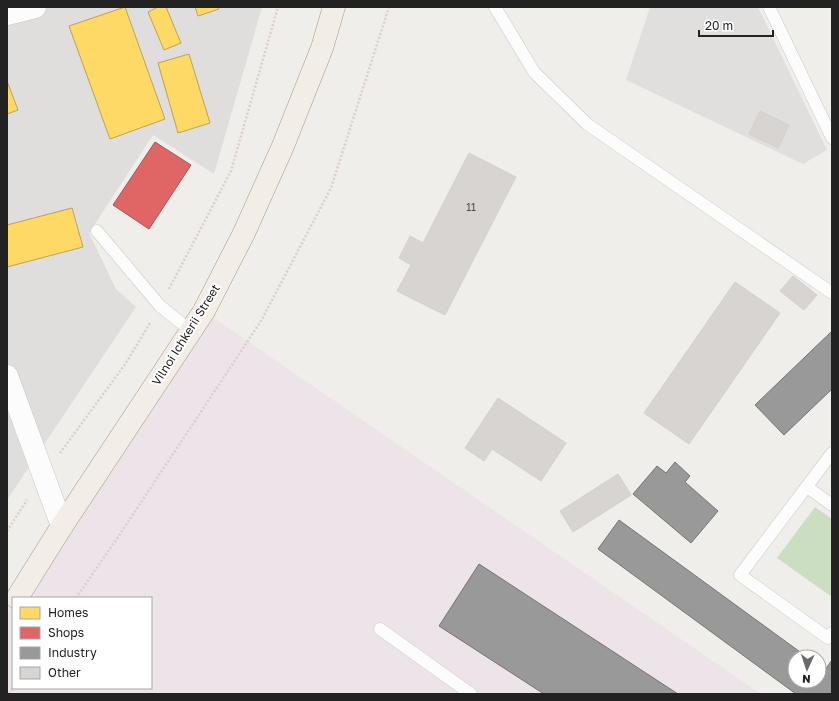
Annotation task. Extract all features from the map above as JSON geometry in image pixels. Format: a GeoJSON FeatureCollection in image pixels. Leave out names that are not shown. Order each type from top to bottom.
{"type":"FeatureCollection","features":[{"type":"Feature","properties":{"kind":"main road","name":"Vilnoi Ichkerii Street"},"geometry":{"type":"LineString","coordinates":[[18,597],[62,526],[204,311],[244,233],[283,146],[322,48],[334,7]]}},
{"type":"Feature","properties":{"kind":"street"},"geometry":{"type":"LineString","coordinates":[[7,14],[35,7]]}},
{"type":"Feature","properties":{"kind":"street"},"geometry":{"type":"LineString","coordinates":[[7,376],[62,526]]}},
{"type":"Feature","properties":{"kind":"lane"},"geometry":{"type":"LineString","coordinates":[[495,7],[534,72],[586,124],[832,293]]}},
{"type":"Feature","properties":{"kind":"lane"},"geometry":{"type":"LineString","coordinates":[[769,7],[832,138]]}},
{"type":"Feature","properties":{"kind":"lane"},"geometry":{"type":"LineString","coordinates":[[97,231],[160,306],[190,331]]}},
{"type":"Feature","properties":{"kind":"lane"},"geometry":{"type":"LineString","coordinates":[[832,453],[740,575],[828,638],[832,633]]}},
{"type":"Feature","properties":{"kind":"lane"},"geometry":{"type":"LineString","coordinates":[[807,487],[832,505]]}},
{"type":"Feature","properties":{"kind":"lane"},"geometry":{"type":"LineString","coordinates":[[380,630],[470,694]]}},
{"type":"Feature","properties":{"kind":"path"},"geometry":{"type":"LineString","coordinates":[[77,597],[261,321],[330,188],[389,7]]}},
{"type":"Feature","properties":{"kind":"shaded area"},"geometry":{"type":"Polygon","coordinates":[[[7,7],[262,7],[214,174],[153,135],[89,233],[116,289],[136,307],[7,500],[7,7]]]}},
{"type":"Feature","properties":{"kind":"shaded area"},"geometry":{"type":"Polygon","coordinates":[[[650,7],[758,7],[827,150],[803,164],[626,80],[650,7]]]}},
{"type":"Feature","properties":{"kind":"shaded area"},"geometry":{"type":"Polygon","coordinates":[[[204,311],[761,694],[7,694],[7,614],[12,606],[12,689],[152,689],[152,597],[18,597],[204,311]]]}},
{"type":"Feature","properties":{"kind":"green space"},"geometry":{"type":"Polygon","coordinates":[[[815,507],[832,519],[832,597],[777,558],[815,507]]]}},
{"type":"Feature","properties":{"kind":"building: Homes"},"geometry":{"type":"Polygon","coordinates":[[[125,7],[165,119],[110,139],[69,26],[125,7]]]}},
{"type":"Feature","properties":{"kind":"building: Homes"},"geometry":{"type":"Polygon","coordinates":[[[158,7],[166,7],[181,43],[164,50],[148,12],[158,7]]]}},
{"type":"Feature","properties":{"kind":"building: Homes"},"geometry":{"type":"Polygon","coordinates":[[[195,7],[218,7],[219,9],[198,16],[195,7]]]}},
{"type":"Feature","properties":{"kind":"building: Homes"},"geometry":{"type":"Polygon","coordinates":[[[189,54],[210,123],[178,133],[158,63],[189,54]]]}},
{"type":"Feature","properties":{"kind":"building: Homes"},"geometry":{"type":"Polygon","coordinates":[[[7,81],[18,110],[7,114],[7,81]]]}},
{"type":"Feature","properties":{"kind":"building: Homes"},"geometry":{"type":"Polygon","coordinates":[[[72,208],[83,247],[7,267],[7,225],[72,208]]]}},
{"type":"Feature","properties":{"kind":"building: Shops"},"geometry":{"type":"Polygon","coordinates":[[[155,142],[191,165],[149,229],[113,205],[155,142]]]}},
{"type":"Feature","properties":{"kind":"building: Industry"},"geometry":{"type":"Polygon","coordinates":[[[832,331],[832,389],[784,435],[755,405],[832,331]]]}},
{"type":"Feature","properties":{"kind":"building: Industry"},"geometry":{"type":"Polygon","coordinates":[[[675,462],[690,476],[685,482],[718,511],[691,543],[633,494],[657,466],[666,473],[675,462]]]}},
{"type":"Feature","properties":{"kind":"building: Industry"},"geometry":{"type":"Polygon","coordinates":[[[619,520],[796,649],[787,649],[787,687],[598,549],[619,520]]]}},
{"type":"Feature","properties":{"kind":"building: Industry"},"geometry":{"type":"Polygon","coordinates":[[[479,564],[678,694],[544,694],[439,626],[479,564]]]}},
{"type":"Feature","properties":{"kind":"building: Industry"},"geometry":{"type":"Polygon","coordinates":[[[832,660],[832,694],[796,694],[789,689],[827,689],[827,667],[832,660]]]}},
{"type":"Feature","properties":{"kind":"building: Other"},"geometry":{"type":"Polygon","coordinates":[[[760,111],[789,125],[778,148],[749,134],[760,111]]]}},
{"type":"Feature","properties":{"kind":"building: Other"},"geometry":{"type":"Polygon","coordinates":[[[469,153],[516,177],[445,315],[397,291],[411,265],[399,258],[410,236],[423,243],[469,153]]]}},
{"type":"Feature","properties":{"kind":"building: Other"},"geometry":{"type":"Polygon","coordinates":[[[793,276],[817,295],[804,310],[780,291],[793,276]]]}},
{"type":"Feature","properties":{"kind":"building: Other"},"geometry":{"type":"Polygon","coordinates":[[[735,282],[780,313],[689,444],[644,413],[735,282]]]}},
{"type":"Feature","properties":{"kind":"building: Other"},"geometry":{"type":"Polygon","coordinates":[[[498,398],[566,443],[541,481],[492,449],[484,461],[465,448],[498,398]]]}},
{"type":"Feature","properties":{"kind":"building: Other"},"geometry":{"type":"Polygon","coordinates":[[[618,474],[631,495],[573,532],[560,511],[618,474]]]}}]}
